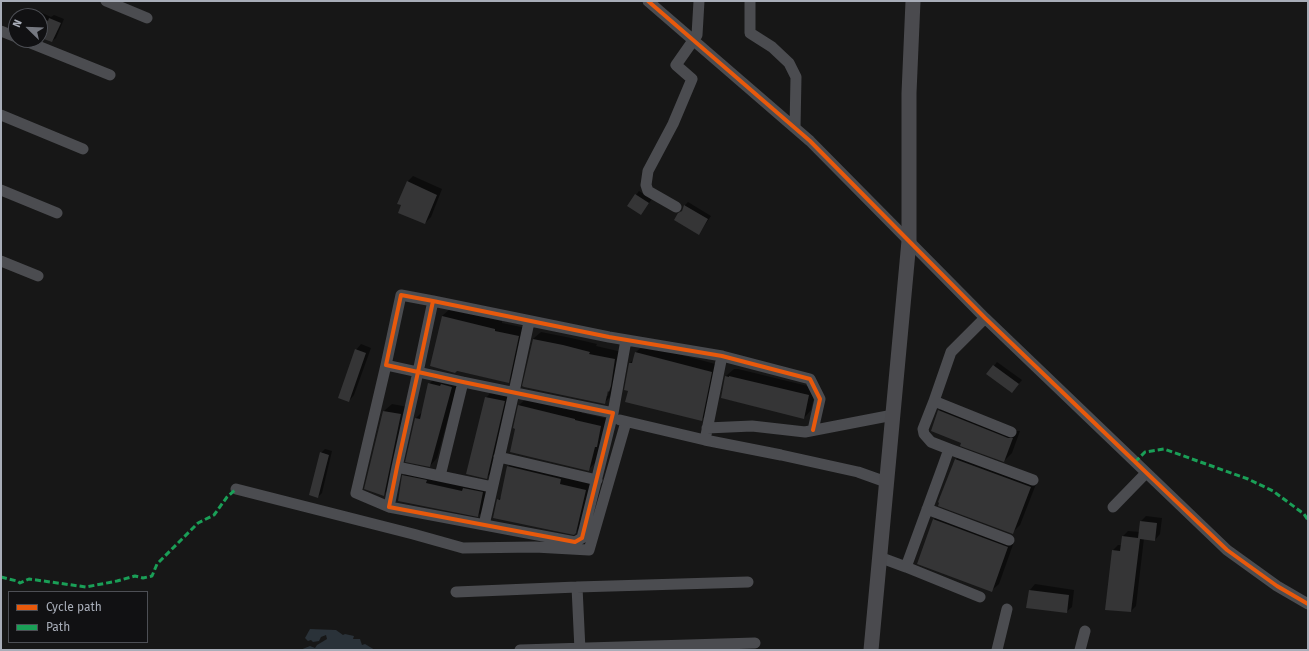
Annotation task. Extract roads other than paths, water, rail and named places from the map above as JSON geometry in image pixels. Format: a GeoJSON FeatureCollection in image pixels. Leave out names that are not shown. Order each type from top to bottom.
{"type":"FeatureCollection","features":[{"type":"Feature","properties":{"kind":"main road"},"geometry":{"type":"LineString","coordinates":[[870,650],[909,241],[909,93],[913,1]]}},
{"type":"Feature","properties":{"kind":"street"},"geometry":{"type":"LineString","coordinates":[[106,1],[147,18]]}},
{"type":"Feature","properties":{"kind":"street"},"geometry":{"type":"LineString","coordinates":[[648,1],[810,141],[985,318],[1227,550],[1277,586],[1308,604]]}},
{"type":"Feature","properties":{"kind":"street"},"geometry":{"type":"LineString","coordinates":[[676,207],[648,191],[646,185],[648,171],[673,124],[692,79],[676,65],[697,34],[699,1]]}},
{"type":"Feature","properties":{"kind":"street"},"geometry":{"type":"LineString","coordinates":[[750,1],[750,33],[772,47],[789,63],[796,77],[795,128]]}},
{"type":"Feature","properties":{"kind":"street"},"geometry":{"type":"LineString","coordinates":[[43,48],[110,75]]}},
{"type":"Feature","properties":{"kind":"street"},"geometry":{"type":"LineString","coordinates":[[1,115],[83,149]]}},
{"type":"Feature","properties":{"kind":"street"},"geometry":{"type":"LineString","coordinates":[[1,190],[57,213]]}},
{"type":"Feature","properties":{"kind":"street"},"geometry":{"type":"LineString","coordinates":[[1,261],[38,276]]}},
{"type":"Feature","properties":{"kind":"street"},"geometry":{"type":"LineString","coordinates":[[626,340],[613,416],[597,480],[582,538],[575,542],[389,507],[356,494],[401,295],[529,322],[722,356],[810,379],[820,399],[813,430]]}},
{"type":"Feature","properties":{"kind":"street"},"geometry":{"type":"LineString","coordinates":[[389,507],[433,301]]}},
{"type":"Feature","properties":{"kind":"street"},"geometry":{"type":"LineString","coordinates":[[985,318],[951,352],[923,429],[924,434],[931,442],[1033,480]]}},
{"type":"Feature","properties":{"kind":"street"},"geometry":{"type":"LineString","coordinates":[[484,525],[529,322]]}},
{"type":"Feature","properties":{"kind":"street"},"geometry":{"type":"LineString","coordinates":[[705,440],[722,356]]}},
{"type":"Feature","properties":{"kind":"street"},"geometry":{"type":"LineString","coordinates":[[386,365],[514,392],[613,416],[626,422],[705,440],[781,454],[858,472],[886,482]]}},
{"type":"Feature","properties":{"kind":"street"},"geometry":{"type":"LineString","coordinates":[[440,476],[463,382]]}},
{"type":"Feature","properties":{"kind":"street"},"geometry":{"type":"LineString","coordinates":[[934,401],[1011,432]]}},
{"type":"Feature","properties":{"kind":"street"},"geometry":{"type":"LineString","coordinates":[[707,428],[752,426],[805,432],[893,414]]}},
{"type":"Feature","properties":{"kind":"street"},"geometry":{"type":"LineString","coordinates":[[236,489],[463,548],[535,547],[589,550],[626,422]]}},
{"type":"Feature","properties":{"kind":"street"},"geometry":{"type":"LineString","coordinates":[[906,567],[949,449]]}},
{"type":"Feature","properties":{"kind":"street"},"geometry":{"type":"LineString","coordinates":[[499,457],[597,480]]}},
{"type":"Feature","properties":{"kind":"street"},"geometry":{"type":"LineString","coordinates":[[397,467],[492,487]]}},
{"type":"Feature","properties":{"kind":"street"},"geometry":{"type":"LineString","coordinates":[[1113,507],[1146,473]]}},
{"type":"Feature","properties":{"kind":"street"},"geometry":{"type":"LineString","coordinates":[[927,509],[1009,540]]}},
{"type":"Feature","properties":{"kind":"street"},"geometry":{"type":"LineString","coordinates":[[879,557],[980,597]]}},
{"type":"Feature","properties":{"kind":"street"},"geometry":{"type":"LineString","coordinates":[[456,592],[748,582]]}},
{"type":"Feature","properties":{"kind":"street"},"geometry":{"type":"LineString","coordinates":[[577,587],[580,649]]}},
{"type":"Feature","properties":{"kind":"street"},"geometry":{"type":"LineString","coordinates":[[997,650],[1007,609]]}},
{"type":"Feature","properties":{"kind":"street"},"geometry":{"type":"LineString","coordinates":[[1080,650],[1085,631]]}},
{"type":"Feature","properties":{"kind":"street"},"geometry":{"type":"LineString","coordinates":[[520,650],[755,643]]}}]}
